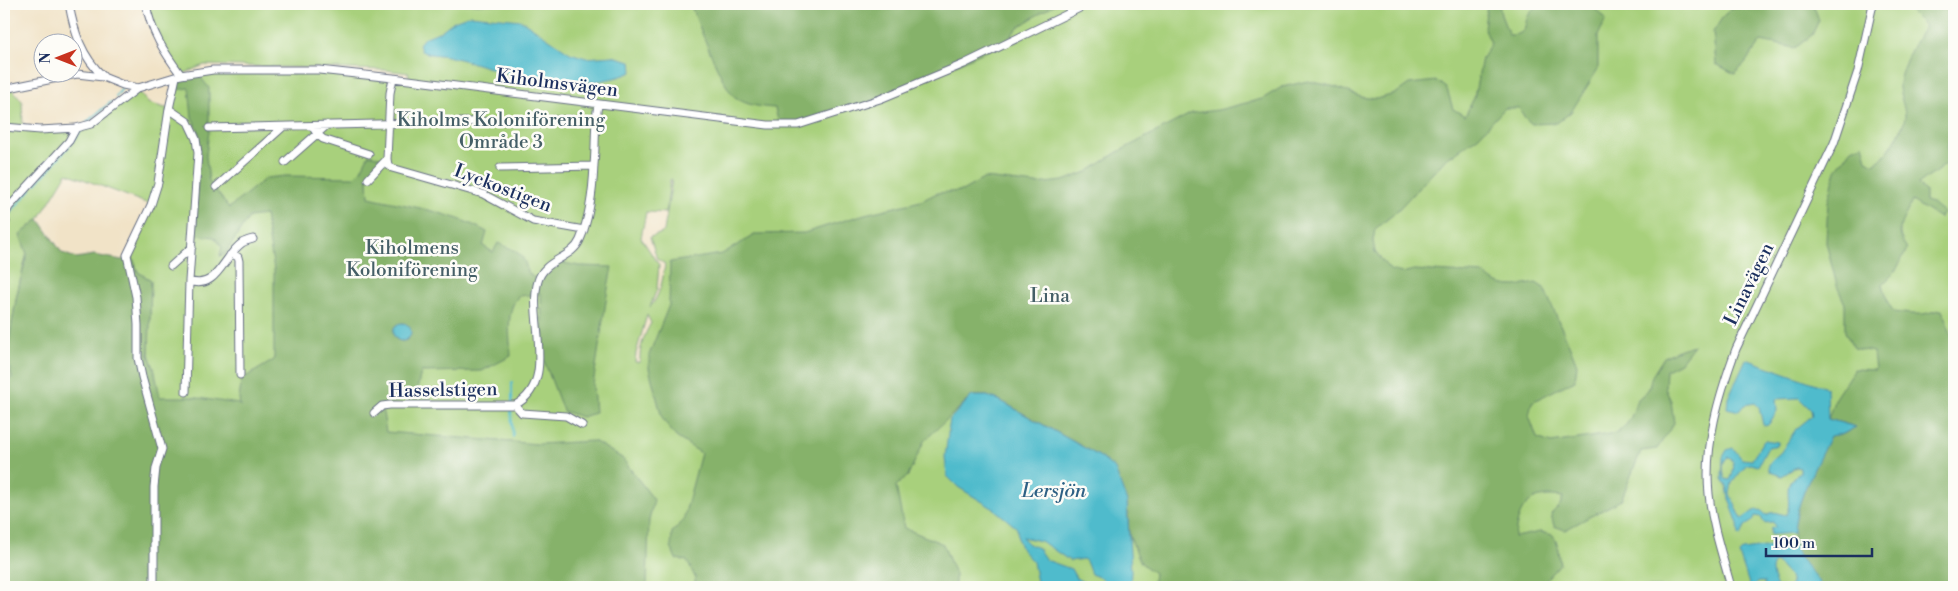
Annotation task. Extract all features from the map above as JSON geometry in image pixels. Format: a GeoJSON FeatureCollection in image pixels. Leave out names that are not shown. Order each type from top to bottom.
{"type":"FeatureCollection","features":[{"type":"Feature","properties":{"kind":"street"},"geometry":{"type":"LineString","coordinates":[[69,4],[75,33],[84,55],[104,77]]}},
{"type":"Feature","properties":{"kind":"street"},"geometry":{"type":"LineString","coordinates":[[146,4],[155,37],[178,76],[169,109],[158,184],[152,205],[127,255],[136,297],[138,358],[162,449],[156,468],[154,487],[154,587]]}},
{"type":"Feature","properties":{"kind":"street","name":"Kiholmsvägen"},"geometry":{"type":"LineString","coordinates":[[138,88],[178,76],[213,70],[319,70],[768,125],[798,125],[880,99],[964,64],[1088,4]]}},
{"type":"Feature","properties":{"kind":"street","name":"Linavägen"},"geometry":{"type":"LineString","coordinates":[[1731,587],[1709,497],[1708,464],[1716,413],[1724,381],[1736,349],[1834,143],[1858,71],[1873,4]]}},
{"type":"Feature","properties":{"kind":"street"},"geometry":{"type":"LineString","coordinates":[[4,89],[77,74],[104,77],[123,85],[138,88]]}},
{"type":"Feature","properties":{"kind":"street"},"geometry":{"type":"LineString","coordinates":[[368,179],[387,159],[390,93],[393,78]]}},
{"type":"Feature","properties":{"kind":"street"},"geometry":{"type":"LineString","coordinates":[[4,127],[40,130],[76,128],[90,124],[138,88]]}},
{"type":"Feature","properties":{"kind":"street","name":"Hasselstigen"},"geometry":{"type":"LineString","coordinates":[[374,412],[382,406],[515,405],[527,396],[537,378],[539,359],[536,301],[538,281],[543,271],[551,263],[579,244],[584,230],[591,198],[595,120],[598,105]]}},
{"type":"Feature","properties":{"kind":"street"},"geometry":{"type":"LineString","coordinates":[[169,109],[188,122],[196,139],[198,153],[189,281],[186,392]]}},
{"type":"Feature","properties":{"kind":"street"},"geometry":{"type":"LineString","coordinates":[[208,128],[595,120]]}},
{"type":"Feature","properties":{"kind":"street"},"geometry":{"type":"LineString","coordinates":[[285,162],[327,125]]}},
{"type":"Feature","properties":{"kind":"street"},"geometry":{"type":"LineString","coordinates":[[216,186],[284,126]]}},
{"type":"Feature","properties":{"kind":"street"},"geometry":{"type":"LineString","coordinates":[[312,126],[323,139],[369,154]]}},
{"type":"Feature","properties":{"kind":"street"},"geometry":{"type":"LineString","coordinates":[[4,226],[6,222],[4,217],[9,207],[68,141],[76,128]]}},
{"type":"Feature","properties":{"kind":"street","name":"Lyckostigen"},"geometry":{"type":"LineString","coordinates":[[387,159],[388,165],[392,168],[483,194],[533,221],[584,230]]}},
{"type":"Feature","properties":{"kind":"street"},"geometry":{"type":"LineString","coordinates":[[500,168],[594,166]]}},
{"type":"Feature","properties":{"kind":"street"},"geometry":{"type":"LineString","coordinates":[[189,281],[200,284],[209,280],[242,243],[253,239]]}},
{"type":"Feature","properties":{"kind":"street"},"geometry":{"type":"LineString","coordinates":[[171,266],[192,247]]}},
{"type":"Feature","properties":{"kind":"street"},"geometry":{"type":"LineString","coordinates":[[230,255],[234,254],[240,261],[240,375]]}},
{"type":"Feature","properties":{"kind":"street","name":"Hasselstigen"},"geometry":{"type":"LineString","coordinates":[[515,405],[522,413],[566,416],[582,426]]}},
{"type":"Feature","properties":{"kind":"green space","name":"Lina"},"geometry":{"type":"Polygon","coordinates":[[[146,4],[1954,4],[1954,587],[155,587],[159,397],[154,368],[149,355],[151,280],[138,272],[131,253],[151,205],[67,173],[39,219],[20,235],[27,253],[17,294],[9,341],[8,360],[12,379],[4,381],[4,89],[11,87],[22,101],[23,129],[85,126],[139,92],[148,103],[169,109],[180,81],[198,74],[320,73],[408,82],[409,73],[385,70],[204,65],[181,75],[164,51],[146,4]],[[672,179],[670,180],[666,213],[646,212],[641,238],[659,265],[657,289],[650,307],[659,293],[665,264],[657,259],[650,237],[664,231],[672,179]],[[647,315],[635,362],[640,362],[642,342],[651,323],[647,315]]]}},
{"type":"Feature","properties":{"kind":"green space"},"geometry":{"type":"Polygon","coordinates":[[[690,4],[1055,4],[1018,27],[1006,42],[880,99],[798,125],[779,125],[775,108],[749,104],[735,97],[730,91],[717,68],[690,4]]]}},
{"type":"Feature","properties":{"kind":"green space"},"geometry":{"type":"Polygon","coordinates":[[[1487,4],[1499,4],[1509,35],[1516,35],[1523,31],[1530,13],[1540,4],[1590,4],[1606,19],[1598,36],[1598,69],[1571,112],[1557,123],[1532,124],[1525,118],[1519,108],[1505,108],[1479,136],[1445,160],[1394,214],[1375,229],[1373,241],[1375,252],[1390,270],[1402,273],[1414,270],[1485,274],[1496,282],[1509,286],[1536,283],[1544,288],[1577,365],[1575,380],[1532,402],[1529,416],[1537,438],[1551,443],[1617,433],[1626,425],[1631,417],[1638,399],[1648,390],[1652,376],[1664,357],[1694,345],[1680,363],[1666,370],[1665,388],[1671,401],[1674,423],[1657,449],[1641,451],[1621,500],[1565,530],[1554,526],[1551,514],[1560,505],[1563,497],[1552,496],[1534,499],[1523,509],[1519,517],[1515,537],[1540,532],[1553,535],[1557,543],[1560,564],[1539,587],[1152,587],[1154,573],[1141,563],[1129,535],[1127,502],[1099,456],[999,400],[987,396],[972,396],[924,441],[908,476],[896,486],[904,528],[943,544],[955,574],[955,587],[695,587],[695,577],[687,561],[676,559],[671,547],[672,532],[683,521],[701,453],[676,437],[662,418],[649,368],[649,355],[669,305],[670,262],[722,254],[756,234],[804,233],[865,214],[921,201],[937,193],[962,191],[985,178],[1036,184],[1063,181],[1087,172],[1116,153],[1192,113],[1218,110],[1262,99],[1282,87],[1308,81],[1336,87],[1361,97],[1376,99],[1395,94],[1409,84],[1437,81],[1447,89],[1453,109],[1465,116],[1474,98],[1482,58],[1491,43],[1484,28],[1487,4]]]}},
{"type":"Feature","properties":{"kind":"green space"},"geometry":{"type":"Polygon","coordinates":[[[1737,4],[1813,4],[1819,20],[1812,35],[1795,48],[1761,41],[1735,74],[1716,64],[1713,32],[1724,15],[1737,4]]]}},
{"type":"Feature","properties":{"kind":"green space"},"geometry":{"type":"Polygon","coordinates":[[[1910,4],[1954,4],[1954,114],[1948,148],[1949,160],[1918,185],[1925,191],[1925,201],[1932,203],[1943,212],[1939,218],[1912,201],[1900,230],[1907,250],[1895,272],[1883,284],[1888,303],[1894,312],[1926,314],[1942,310],[1954,339],[1954,587],[1821,587],[1796,553],[1793,540],[1794,525],[1803,493],[1830,435],[1843,434],[1856,427],[1828,419],[1835,398],[1854,369],[1875,370],[1873,352],[1853,348],[1845,332],[1845,304],[1837,286],[1826,242],[1828,202],[1836,170],[1852,149],[1863,144],[1867,160],[1873,164],[1889,150],[1902,126],[1905,114],[1899,83],[1909,53],[1925,26],[1910,11],[1910,4]]]}},
{"type":"Feature","properties":{"kind":"green space","name":"Kiholmens Koloniförening"},"geometry":{"type":"Polygon","coordinates":[[[198,74],[209,88],[209,131],[206,156],[209,181],[229,208],[266,178],[285,176],[354,177],[361,170],[369,154],[387,159],[368,179],[369,197],[429,210],[473,225],[487,232],[483,246],[493,252],[498,243],[519,254],[531,276],[535,278],[541,280],[544,274],[559,262],[579,266],[612,267],[593,385],[595,413],[582,417],[563,411],[543,358],[541,294],[519,296],[512,308],[509,324],[511,356],[482,371],[421,372],[417,390],[406,392],[400,401],[382,406],[386,432],[538,444],[594,441],[622,458],[654,500],[649,520],[647,587],[4,587],[4,381],[12,378],[8,360],[9,341],[17,294],[27,254],[20,235],[39,219],[62,253],[76,258],[94,255],[122,260],[131,253],[138,272],[151,280],[149,355],[154,368],[160,397],[191,397],[239,404],[240,406],[239,398],[242,379],[274,360],[274,270],[265,215],[249,217],[225,254],[220,256],[222,247],[214,237],[196,235],[199,132],[192,117],[189,88],[176,90],[180,81],[198,74]],[[403,323],[395,326],[393,332],[395,338],[399,341],[404,341],[410,337],[411,333],[408,326],[403,323]]]}},
{"type":"Feature","properties":{"kind":"water"},"geometry":{"type":"Polygon","coordinates":[[[470,15],[521,20],[570,53],[586,58],[612,56],[631,61],[632,72],[618,77],[587,82],[553,81],[521,76],[421,51],[419,44],[424,38],[441,31],[454,21],[470,15]]]}},
{"type":"Feature","properties":{"kind":"water"},"geometry":{"type":"Polygon","coordinates":[[[398,323],[406,323],[411,328],[409,339],[398,341],[393,336],[393,328],[398,323]]]}},
{"type":"Feature","properties":{"kind":"water"},"geometry":{"type":"Polygon","coordinates":[[[1746,359],[1827,388],[1828,419],[1856,427],[1843,434],[1830,436],[1802,496],[1795,521],[1794,533],[1770,535],[1771,528],[1775,527],[1773,522],[1764,523],[1761,517],[1755,516],[1753,521],[1745,526],[1741,536],[1739,535],[1738,524],[1729,499],[1727,487],[1722,479],[1723,457],[1727,450],[1733,448],[1742,459],[1752,460],[1765,440],[1778,442],[1778,445],[1768,447],[1758,466],[1746,465],[1732,483],[1730,494],[1742,519],[1757,510],[1766,515],[1773,512],[1786,515],[1788,511],[1790,482],[1800,473],[1800,468],[1796,467],[1782,476],[1770,472],[1768,467],[1771,461],[1781,452],[1796,429],[1812,416],[1811,410],[1799,398],[1776,399],[1777,411],[1769,424],[1763,425],[1759,407],[1755,403],[1744,405],[1739,411],[1727,408],[1728,398],[1746,359]],[[1728,457],[1726,459],[1723,467],[1725,479],[1730,480],[1734,469],[1731,458],[1728,457]]]}},
{"type":"Feature","properties":{"kind":"water","name":"Lersjön"},"geometry":{"type":"Polygon","coordinates":[[[972,396],[987,396],[999,400],[1099,456],[1115,469],[1127,502],[1131,571],[1130,587],[1110,587],[1101,578],[1091,574],[1086,561],[1083,559],[1070,561],[1041,541],[1022,537],[1029,544],[1038,548],[1046,560],[1071,569],[1076,578],[1092,587],[1038,587],[1033,562],[1022,550],[1018,540],[1017,528],[994,509],[958,487],[947,476],[945,457],[950,419],[972,396]]]}},
{"type":"Feature","properties":{"kind":"water"},"geometry":{"type":"Polygon","coordinates":[[[1794,543],[1799,556],[1821,587],[1789,587],[1792,584],[1790,577],[1776,562],[1772,571],[1777,587],[1765,587],[1764,582],[1759,582],[1750,587],[1739,554],[1743,550],[1794,543]]]}},
{"type":"Feature","properties":{"kind":"waterway"},"geometry":{"type":"LineString","coordinates":[[116,97],[122,88]]}},
{"type":"Feature","properties":{"kind":"waterway"},"geometry":{"type":"LineString","coordinates":[[87,122],[111,102]]}},
{"type":"Feature","properties":{"kind":"waterway"},"geometry":{"type":"LineString","coordinates":[[36,184],[82,129]]}},
{"type":"Feature","properties":{"kind":"waterway"},"geometry":{"type":"LineString","coordinates":[[10,213],[31,189]]}},
{"type":"Feature","properties":{"kind":"waterway"},"geometry":{"type":"LineString","coordinates":[[512,382],[512,403]]}},
{"type":"Feature","properties":{"kind":"waterway"},"geometry":{"type":"LineString","coordinates":[[511,410],[513,437]]}},
{"type":"Feature","properties":{"kind":"park label","name":"Kiholms Koloniförening Område 3"},"geometry":{"type":"Point","coordinates":[501,131]}}]}
